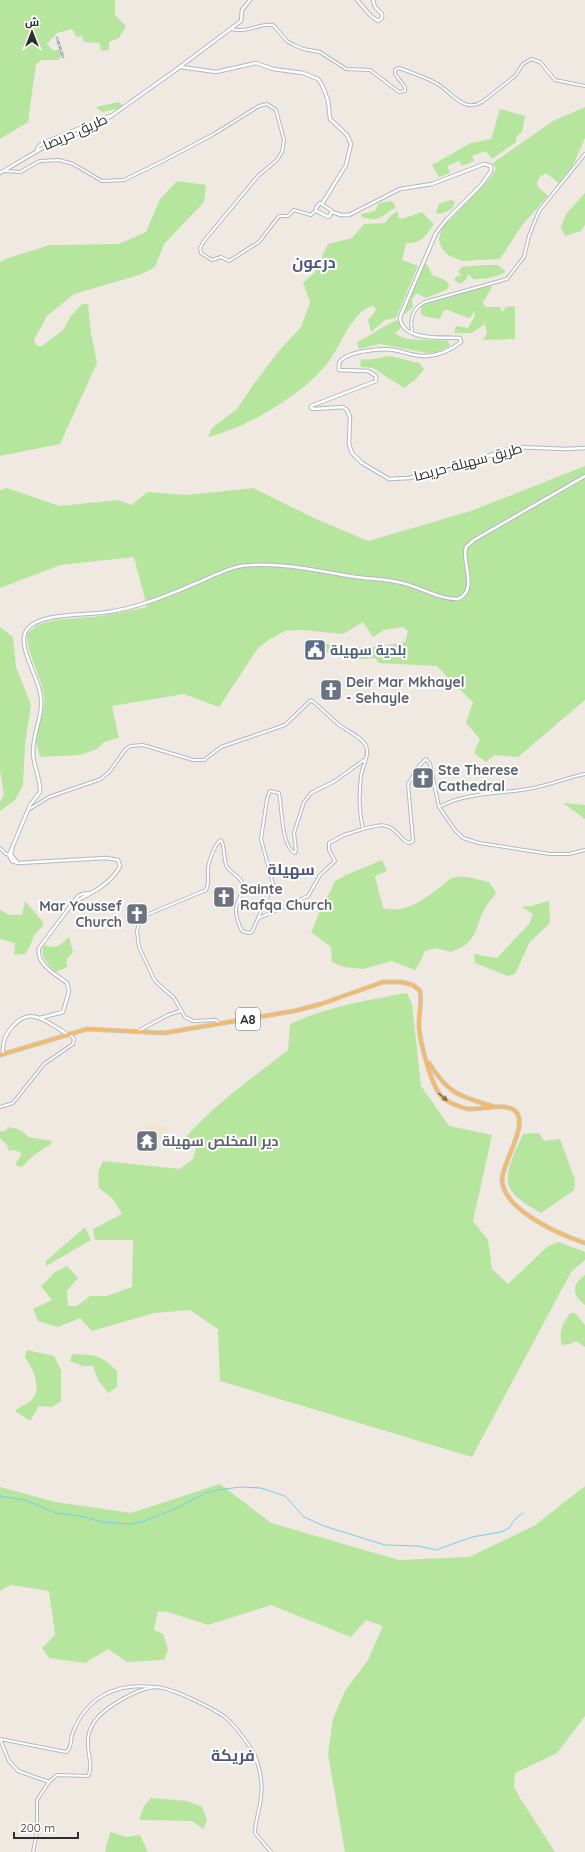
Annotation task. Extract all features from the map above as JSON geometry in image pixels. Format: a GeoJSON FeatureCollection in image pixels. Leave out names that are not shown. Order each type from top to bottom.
{"type":"FeatureCollection","features":[{"type":"Feature","properties":{"kind":"highway","name":"A8"},"geometry":{"type":"LineString","coordinates":[[2,1055],[68,1034],[92,1029],[137,1032],[169,1032],[306,1008],[378,984],[401,982],[413,985],[420,991],[419,1030],[432,1079],[438,1092],[447,1100],[464,1108],[478,1109],[504,1107],[513,1109],[519,1117],[519,1129],[503,1173],[503,1187],[507,1194],[519,1207],[540,1223],[556,1232],[585,1243]]}},
{"type":"Feature","properties":{"kind":"highway"},"geometry":{"type":"LineString","coordinates":[[428,1062],[438,1078],[452,1091],[496,1107]]}},
{"type":"Feature","properties":{"kind":"highway"},"geometry":{"type":"LineString","coordinates":[[432,1079],[438,1078]]}},
{"type":"Feature","properties":{"kind":"highway"},"geometry":{"type":"LineString","coordinates":[[475,1100],[479,1105],[478,1109]]}},
{"type":"Feature","properties":{"kind":"main road","name":"طريق حريصا"},"geometry":{"type":"LineString","coordinates":[[0,173],[54,142],[88,128],[96,127],[157,84],[241,21],[242,10],[249,0]]}},
{"type":"Feature","properties":{"kind":"main road"},"geometry":{"type":"LineString","coordinates":[[357,0],[371,16],[378,21],[382,16],[375,8],[373,0]]}},
{"type":"Feature","properties":{"kind":"main road"},"geometry":{"type":"LineString","coordinates":[[180,67],[216,72],[256,63],[273,69],[303,73],[318,79],[328,100],[330,119],[347,135],[351,144],[346,165],[322,204],[318,204],[316,210],[328,217],[332,212]]}},
{"type":"Feature","properties":{"kind":"main road"},"geometry":{"type":"LineString","coordinates":[[173,72],[185,68]]}},
{"type":"Feature","properties":{"kind":"main road","name":"طريق حريصا"},"geometry":{"type":"LineString","coordinates":[[37,151],[38,147],[43,143],[114,114]]}},
{"type":"Feature","properties":{"kind":"main road"},"geometry":{"type":"LineString","coordinates":[[322,204],[332,212],[341,215],[349,215],[400,189],[432,184],[484,164],[491,166],[491,171],[481,185],[447,219],[433,239],[401,313],[401,323],[412,331]]}},
{"type":"Feature","properties":{"kind":"main road","name":"طريق سهيلة-حريصا"},"geometry":{"type":"LineString","coordinates":[[412,331],[425,337],[435,339],[460,338],[461,342],[448,350],[429,356],[409,355],[384,350],[346,356],[339,363],[339,370],[371,372],[375,375],[376,381],[311,406],[311,408],[314,409],[346,409],[350,417],[350,450],[358,460],[374,471],[389,479],[402,479],[444,470],[516,448],[585,448]]}},
{"type":"Feature","properties":{"kind":"main road"},"geometry":{"type":"LineString","coordinates":[[40,1018],[63,1012],[69,988],[67,983],[57,977],[42,962],[39,952],[40,948],[82,894],[90,893],[112,878],[120,866],[118,860],[106,858],[18,864],[12,861],[10,854],[13,843],[28,811],[40,792],[33,752],[42,710],[38,684],[23,643],[24,633],[30,625],[38,620],[54,617],[122,610],[170,594],[228,570],[250,564],[287,566],[357,578],[396,582],[458,600],[465,593],[468,581],[465,556],[466,547],[474,540],[585,476]]}},
{"type":"Feature","properties":{"kind":"main road"},"geometry":{"type":"LineString","coordinates":[[2,1055],[6,1034],[18,1020],[28,1016],[40,1018],[68,1034]]}},
{"type":"Feature","properties":{"kind":"street"},"geometry":{"type":"LineString","coordinates":[[230,29],[248,30],[273,25],[287,40],[294,45],[303,49],[320,52],[346,69],[370,70],[396,90],[402,92],[405,89],[405,85],[395,74],[395,70],[399,68],[439,85],[461,103],[467,105],[476,105],[482,102],[515,76],[523,64],[531,59],[540,62],[555,80],[585,86]]}},
{"type":"Feature","properties":{"kind":"street"},"geometry":{"type":"LineString","coordinates":[[5,171],[20,172],[40,161],[59,160],[73,164],[102,181],[124,180],[214,134],[259,106],[267,104],[273,108],[278,115],[284,144],[282,152],[277,160],[258,176],[204,241],[200,248],[201,253],[212,260],[221,256],[229,261],[259,242],[279,216],[288,216],[294,210],[311,215],[316,210]]}},
{"type":"Feature","properties":{"kind":"street"},"geometry":{"type":"LineString","coordinates":[[412,331],[411,317],[417,307],[425,302],[507,279],[524,258],[529,236],[539,212],[585,154]]}},
{"type":"Feature","properties":{"kind":"street"},"geometry":{"type":"LineString","coordinates":[[28,811],[49,797],[101,779],[130,746],[139,744],[193,760],[204,760],[221,747],[285,725],[311,700],[343,728],[363,742],[366,749],[360,782],[360,816],[363,829]]}},
{"type":"Feature","properties":{"kind":"street"},"geometry":{"type":"LineString","coordinates":[[219,1023],[216,1020],[203,1022],[190,1021],[185,1018],[174,998],[155,981],[139,947],[137,927],[141,918],[150,912],[206,890],[208,884],[208,868],[220,840],[223,841],[224,857],[228,867],[243,885],[236,910],[237,920],[242,931],[249,933],[252,932],[273,884],[261,839],[267,799],[270,791],[279,793],[286,838],[289,848],[295,852],[294,830],[306,799],[311,793],[335,781],[365,760]]}},
{"type":"Feature","properties":{"kind":"street"},"geometry":{"type":"LineString","coordinates":[[259,918],[308,896],[320,875],[335,861],[328,850],[329,843],[349,833],[387,825],[392,828],[403,840],[409,843],[413,841],[408,780],[424,760],[428,760],[430,764],[438,807],[455,830],[464,838],[471,841],[550,854],[569,854],[585,850]]}},
{"type":"Feature","properties":{"kind":"street"},"geometry":{"type":"LineString","coordinates":[[438,807],[456,800],[488,793],[531,788],[585,774]]}},
{"type":"Feature","properties":{"kind":"street"},"geometry":{"type":"LineString","coordinates":[[0,848],[4,852],[10,854]]}},
{"type":"Feature","properties":{"kind":"street"},"geometry":{"type":"LineString","coordinates":[[137,1032],[158,1019],[180,1011]]}},
{"type":"Feature","properties":{"kind":"street"},"geometry":{"type":"LineString","coordinates":[[0,1107],[13,1103],[44,1064],[75,1042],[74,1039],[68,1034]]}},
{"type":"Feature","properties":{"kind":"street"},"geometry":{"type":"LineString","coordinates":[[0,1739],[66,1752],[70,1748],[72,1736],[81,1717],[92,1703],[104,1695],[127,1687],[155,1687],[184,1696],[226,1718],[250,1749],[257,1764],[262,1788],[255,1833],[271,1852]]}},
{"type":"Feature","properties":{"kind":"street"},"geometry":{"type":"LineString","coordinates":[[33,1852],[37,1832],[37,1800],[49,1782],[54,1776],[61,1774],[88,1776],[90,1771],[87,1740],[98,1717],[116,1702],[140,1691],[155,1687]]}},
{"type":"Feature","properties":{"kind":"street"},"geometry":{"type":"LineString","coordinates":[[0,1739],[11,1765],[18,1771],[49,1782]]}},
{"type":"Feature","properties":{"kind":"street"},"geometry":{"type":"LineString","coordinates":[[4,1749],[6,1741]]}},
{"type":"Feature","properties":{"kind":"shaded area"},"geometry":{"type":"Polygon","coordinates":[[[146,1123],[164,1126],[169,1130],[160,1138],[157,1136],[155,1139],[149,1133],[144,1134],[137,1130],[146,1123]]]}},
{"type":"Feature","properties":{"kind":"green space"},"geometry":{"type":"Polygon","coordinates":[[[0,0],[115,0],[115,15],[126,26],[119,38],[109,42],[109,50],[101,51],[100,43],[84,42],[82,36],[77,37],[72,29],[57,33],[47,44],[54,51],[60,49],[61,57],[58,60],[42,60],[36,64],[28,122],[0,139],[0,0]]]}},
{"type":"Feature","properties":{"kind":"green space"},"geometry":{"type":"Polygon","coordinates":[[[119,102],[122,105],[121,108],[102,112],[96,107],[119,102]]]}},
{"type":"Feature","properties":{"kind":"green space"},"geometry":{"type":"Polygon","coordinates":[[[585,107],[585,138],[572,167],[559,183],[546,173],[540,177],[537,182],[538,187],[548,196],[523,224],[500,259],[462,261],[448,255],[441,247],[439,239],[442,228],[491,177],[496,169],[493,163],[553,121],[585,107]]]}},
{"type":"Feature","properties":{"kind":"green space"},"geometry":{"type":"Polygon","coordinates":[[[500,109],[525,116],[522,132],[516,137],[516,142],[492,159],[486,151],[472,156],[474,161],[462,166],[459,161],[447,166],[450,173],[439,177],[432,165],[471,143],[491,139],[500,109]]]}},
{"type":"Feature","properties":{"kind":"green space"},"geometry":{"type":"Polygon","coordinates":[[[177,181],[206,185],[204,202],[164,244],[155,267],[142,274],[74,294],[47,316],[34,340],[37,346],[42,346],[63,330],[71,316],[82,304],[88,304],[91,333],[97,363],[60,444],[0,456],[0,262],[5,259],[50,245],[119,244],[146,232],[160,199],[177,181]]]}},
{"type":"Feature","properties":{"kind":"green space"},"geometry":{"type":"Polygon","coordinates":[[[585,193],[585,225],[581,231],[565,236],[561,227],[566,214],[585,193]]]}},
{"type":"Feature","properties":{"kind":"green space"},"geometry":{"type":"Polygon","coordinates":[[[451,200],[455,202],[451,209],[438,214],[436,212],[439,204],[451,200]]]}},
{"type":"Feature","properties":{"kind":"green space"},"geometry":{"type":"Polygon","coordinates":[[[392,201],[396,208],[377,219],[362,217],[361,214],[375,211],[379,203],[392,201]]]}},
{"type":"Feature","properties":{"kind":"green space"},"geometry":{"type":"Polygon","coordinates":[[[398,211],[398,217],[402,219],[422,212],[434,224],[423,238],[416,242],[406,243],[402,260],[418,266],[396,318],[385,320],[371,332],[368,320],[376,310],[374,306],[367,308],[355,318],[333,355],[323,368],[295,394],[259,417],[241,426],[208,437],[212,428],[237,409],[278,352],[301,327],[310,302],[303,283],[315,272],[328,244],[352,238],[364,224],[385,223],[390,216],[398,211]]]}},
{"type":"Feature","properties":{"kind":"green space"},"geometry":{"type":"Polygon","coordinates":[[[425,263],[432,275],[445,280],[449,284],[448,289],[426,298],[416,293],[412,300],[413,307],[405,314],[403,311],[425,263]]]}},
{"type":"Feature","properties":{"kind":"green space"},"geometry":{"type":"Polygon","coordinates":[[[498,265],[506,272],[486,279],[473,279],[468,274],[467,278],[461,284],[454,280],[457,276],[461,275],[458,271],[462,267],[498,265]]]}},
{"type":"Feature","properties":{"kind":"green space"},"geometry":{"type":"Polygon","coordinates":[[[492,286],[483,304],[486,307],[500,307],[502,312],[506,307],[515,306],[515,339],[483,340],[487,332],[485,324],[472,333],[454,333],[456,326],[468,328],[475,316],[474,311],[469,318],[447,310],[444,310],[440,319],[426,317],[421,314],[421,305],[430,301],[456,293],[492,286]]]}},
{"type":"Feature","properties":{"kind":"green space"},"geometry":{"type":"Polygon","coordinates":[[[397,320],[401,327],[395,334],[407,339],[448,341],[450,346],[437,352],[428,353],[379,344],[359,349],[357,342],[397,320]]]}},
{"type":"Feature","properties":{"kind":"green space"},"geometry":{"type":"Polygon","coordinates":[[[390,356],[419,363],[424,369],[415,380],[404,388],[373,368],[360,367],[361,359],[390,356]]]}},
{"type":"Feature","properties":{"kind":"green space"},"geometry":{"type":"Polygon","coordinates":[[[585,466],[585,700],[518,757],[494,755],[486,762],[474,753],[480,739],[466,723],[473,702],[437,666],[379,663],[375,658],[350,660],[327,652],[326,644],[350,647],[379,647],[405,642],[408,631],[403,627],[384,630],[373,637],[363,622],[343,634],[302,630],[285,631],[270,639],[258,648],[219,707],[184,694],[112,706],[119,738],[104,742],[97,749],[80,755],[40,757],[36,737],[44,708],[44,696],[29,650],[27,634],[37,625],[55,620],[102,616],[147,607],[134,557],[60,565],[0,588],[0,490],[7,488],[59,506],[118,500],[132,505],[147,492],[188,495],[253,488],[316,519],[368,541],[471,511],[585,466]]]}},
{"type":"Feature","properties":{"kind":"green space"},"geometry":{"type":"Polygon","coordinates":[[[0,627],[13,637],[16,667],[31,705],[25,745],[23,785],[15,800],[0,811],[0,802],[4,795],[0,770],[0,627]]]}},
{"type":"Feature","properties":{"kind":"green space"},"geometry":{"type":"Polygon","coordinates":[[[563,803],[585,805],[585,819],[563,803]]]}},
{"type":"Feature","properties":{"kind":"green space"},"geometry":{"type":"Polygon","coordinates":[[[382,860],[387,871],[375,876],[383,908],[399,909],[413,905],[427,897],[450,879],[456,877],[466,877],[489,882],[496,893],[484,909],[470,941],[466,945],[451,952],[436,948],[425,951],[415,970],[392,961],[363,969],[344,967],[332,962],[331,947],[311,932],[322,905],[334,882],[346,875],[382,860]]]}},
{"type":"Feature","properties":{"kind":"green space"},"geometry":{"type":"Polygon","coordinates":[[[25,901],[42,921],[43,926],[36,933],[25,954],[14,955],[15,943],[0,939],[0,910],[10,915],[22,915],[25,901]]]}},
{"type":"Feature","properties":{"kind":"green space"},"geometry":{"type":"Polygon","coordinates":[[[549,901],[550,923],[530,942],[515,974],[508,976],[475,963],[474,954],[497,958],[529,924],[533,914],[522,907],[549,901]]]}},
{"type":"Feature","properties":{"kind":"green space"},"geometry":{"type":"Polygon","coordinates":[[[69,937],[73,952],[67,959],[67,967],[56,972],[43,957],[44,945],[55,947],[69,937]]]}},
{"type":"Feature","properties":{"kind":"green space"},"geometry":{"type":"Polygon","coordinates":[[[407,993],[412,1004],[421,1086],[449,1126],[492,1135],[473,1221],[488,1240],[492,1269],[508,1284],[547,1247],[558,1242],[585,1252],[585,1260],[571,1272],[472,1457],[220,1381],[218,1329],[190,1310],[154,1313],[92,1331],[80,1318],[58,1327],[38,1321],[33,1309],[52,1300],[41,1286],[55,1272],[67,1266],[78,1278],[67,1291],[68,1306],[77,1306],[90,1296],[107,1296],[132,1287],[133,1240],[95,1240],[93,1229],[122,1214],[113,1199],[99,1188],[98,1172],[103,1161],[180,1169],[193,1159],[197,1145],[185,1138],[222,1102],[288,1050],[290,1024],[318,1013],[362,1001],[407,993]]]}},
{"type":"Feature","properties":{"kind":"green space"},"geometry":{"type":"Polygon","coordinates":[[[7,1127],[19,1130],[28,1137],[52,1141],[51,1144],[34,1155],[23,1166],[19,1167],[15,1164],[21,1156],[20,1152],[14,1150],[9,1151],[7,1145],[0,1138],[0,1132],[7,1130],[7,1127]]]}},
{"type":"Feature","properties":{"kind":"green space"},"geometry":{"type":"Polygon","coordinates":[[[539,1133],[544,1141],[560,1139],[575,1180],[574,1190],[541,1213],[517,1197],[508,1184],[511,1162],[523,1134],[539,1133]]]}},
{"type":"Feature","properties":{"kind":"green space"},"geometry":{"type":"Polygon","coordinates":[[[85,1227],[91,1240],[46,1266],[46,1261],[85,1227]]]}},
{"type":"Feature","properties":{"kind":"green space"},"geometry":{"type":"Polygon","coordinates":[[[585,1275],[585,1305],[578,1298],[575,1286],[577,1282],[585,1275]]]}},
{"type":"Feature","properties":{"kind":"green space"},"geometry":{"type":"Polygon","coordinates":[[[570,1313],[575,1313],[585,1325],[585,1347],[576,1341],[570,1344],[562,1345],[561,1332],[563,1324],[570,1313]]]}},
{"type":"Feature","properties":{"kind":"green space"},"geometry":{"type":"Polygon","coordinates":[[[27,1350],[54,1356],[61,1370],[61,1401],[52,1407],[39,1406],[30,1421],[15,1411],[28,1403],[36,1393],[36,1380],[25,1357],[27,1350]]]}},
{"type":"Feature","properties":{"kind":"green space"},"geometry":{"type":"Polygon","coordinates":[[[72,1354],[97,1356],[106,1361],[117,1371],[117,1387],[108,1393],[98,1380],[93,1366],[83,1366],[70,1361],[72,1354]]]}},
{"type":"Feature","properties":{"kind":"green space"},"geometry":{"type":"Polygon","coordinates":[[[220,1484],[271,1523],[399,1560],[469,1557],[534,1526],[585,1486],[585,1716],[557,1753],[515,1773],[514,1786],[520,1798],[555,1852],[345,1852],[328,1754],[333,1719],[345,1691],[368,1660],[383,1626],[366,1620],[351,1637],[271,1605],[208,1625],[168,1612],[158,1611],[154,1630],[163,1634],[168,1650],[164,1660],[127,1662],[108,1649],[85,1663],[49,1658],[42,1648],[55,1635],[49,1591],[11,1585],[0,1591],[0,1487],[55,1502],[131,1513],[220,1484]]]}},
{"type":"Feature","properties":{"kind":"green space"},"geometry":{"type":"Polygon","coordinates":[[[151,1798],[187,1801],[202,1807],[207,1821],[203,1829],[192,1821],[139,1820],[144,1806],[151,1798]]]}},
{"type":"Feature","properties":{"kind":"green space"},"geometry":{"type":"Polygon","coordinates":[[[110,1832],[126,1837],[140,1835],[148,1852],[105,1852],[110,1832]]]}},
{"type":"Feature","properties":{"kind":"waterway"},"geometry":{"type":"LineString","coordinates":[[0,1496],[25,1500],[56,1513],[80,1516],[102,1522],[131,1524],[142,1522],[179,1507],[205,1493],[240,1487],[261,1488],[285,1496],[304,1517],[324,1526],[385,1545],[418,1546],[436,1550],[472,1537],[501,1532],[509,1528],[516,1518],[523,1513]]}},
{"type":"Feature","properties":{"kind":"railway"},"geometry":{"type":"LineString","coordinates":[[57,38],[63,57]]}},
{"type":"Feature","properties":{"kind":"place","name":"بلدية سهيلة"},"geometry":{"type":"Point","coordinates":[315,650]}},
{"type":"Feature","properties":{"kind":"place","name":"Deir Mar Mkhayel - Sehayle"},"geometry":{"type":"Point","coordinates":[331,690]}},
{"type":"Feature","properties":{"kind":"place","name":"Ste Therese Cathedral"},"geometry":{"type":"Point","coordinates":[423,778]}},
{"type":"Feature","properties":{"kind":"place","name":"Sainte Rafqa Church"},"geometry":{"type":"Point","coordinates":[224,897]}},
{"type":"Feature","properties":{"kind":"place","name":"Mar Youssef Church"},"geometry":{"type":"Point","coordinates":[137,914]}},
{"type":"Feature","properties":{"kind":"place","name":"دير المخلص سهيلة"},"geometry":{"type":"Point","coordinates":[147,1141]}},
{"type":"Feature","properties":{"kind":"district","name":"درعون"},"geometry":{"type":"Point","coordinates":[314,262]}},
{"type":"Feature","properties":{"kind":"district","name":"سهيلة"},"geometry":{"type":"Point","coordinates":[291,869]}},
{"type":"Feature","properties":{"kind":"district","name":"فريكة"},"geometry":{"type":"Point","coordinates":[233,1755]}}]}
